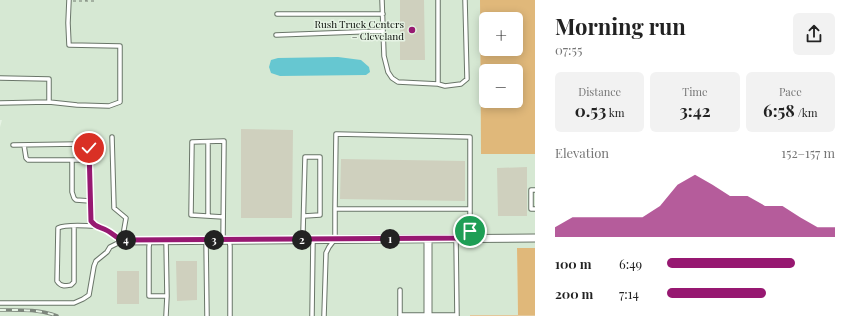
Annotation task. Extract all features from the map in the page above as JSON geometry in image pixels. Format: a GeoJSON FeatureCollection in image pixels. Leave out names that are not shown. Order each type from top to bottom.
{"type":"FeatureCollection","features":[{"type":"Feature","properties":{"kind":"street"},"geometry":{"type":"LineString","coordinates":[[122,240],[535,238]]}},
{"type":"Feature","properties":{"kind":"street"},"geometry":{"type":"LineString","coordinates":[[428,239],[428,315]]}},
{"type":"Feature","properties":{"kind":"lane"},"geometry":{"type":"LineString","coordinates":[[0,103],[49,102],[109,106],[120,102],[120,46],[69,45],[69,0]]}},
{"type":"Feature","properties":{"kind":"lane"},"geometry":{"type":"LineString","coordinates":[[382,0],[384,56],[388,72],[392,78],[398,82],[438,84],[445,86],[461,84],[467,79],[465,0]]}},
{"type":"Feature","properties":{"kind":"lane"},"geometry":{"type":"LineString","coordinates":[[438,0],[438,84]]}},
{"type":"Feature","properties":{"kind":"lane"},"geometry":{"type":"LineString","coordinates":[[276,14],[383,14]]}},
{"type":"Feature","properties":{"kind":"lane"},"geometry":{"type":"LineString","coordinates":[[276,35],[383,31]]}},
{"type":"Feature","properties":{"kind":"lane"},"geometry":{"type":"LineString","coordinates":[[0,78],[48,79],[49,102]]}},
{"type":"Feature","properties":{"kind":"lane"},"geometry":{"type":"LineString","coordinates":[[324,316],[326,253],[335,239],[336,134],[470,137],[470,238]]}},
{"type":"Feature","properties":{"kind":"lane"},"geometry":{"type":"LineString","coordinates":[[0,303],[74,303],[89,295],[96,261],[107,252],[110,247],[122,240],[126,218],[114,208],[112,137]]}},
{"type":"Feature","properties":{"kind":"lane"},"geometry":{"type":"LineString","coordinates":[[223,217],[191,216],[192,142],[224,141],[223,217],[226,240],[230,246],[230,316]]}},
{"type":"Feature","properties":{"kind":"lane"},"geometry":{"type":"LineString","coordinates":[[208,142],[208,216]]}},
{"type":"Feature","properties":{"kind":"lane"},"geometry":{"type":"LineString","coordinates":[[13,145],[77,144],[89,148],[91,221],[94,226]]}},
{"type":"Feature","properties":{"kind":"lane"},"geometry":{"type":"LineString","coordinates":[[24,145],[26,158],[28,160],[89,160]]}},
{"type":"Feature","properties":{"kind":"lane"},"geometry":{"type":"LineString","coordinates":[[303,240],[305,157],[320,157],[320,215],[304,216]]}},
{"type":"Feature","properties":{"kind":"lane"},"geometry":{"type":"LineString","coordinates":[[72,160],[72,192],[74,198],[76,200],[90,200]]}},
{"type":"Feature","properties":{"kind":"lane"},"geometry":{"type":"LineString","coordinates":[[535,190],[531,190],[531,209],[535,209]]}},
{"type":"Feature","properties":{"kind":"lane"},"geometry":{"type":"LineString","coordinates":[[335,209],[470,209]]}},
{"type":"Feature","properties":{"kind":"lane"},"geometry":{"type":"LineString","coordinates":[[74,226],[74,282],[72,285],[63,286],[57,281],[58,228],[61,226],[74,226],[94,226],[110,232],[122,240]]}},
{"type":"Feature","properties":{"kind":"lane"},"geometry":{"type":"LineString","coordinates":[[400,290],[400,316],[457,316],[456,238]]}},
{"type":"Feature","properties":{"kind":"lane"},"geometry":{"type":"LineString","coordinates":[[312,316],[313,239]]}},
{"type":"Feature","properties":{"kind":"lane"},"geometry":{"type":"LineString","coordinates":[[150,240],[149,296],[167,296]]}},
{"type":"Feature","properties":{"kind":"lane"},"geometry":{"type":"LineString","coordinates":[[166,240],[166,316]]}},
{"type":"Feature","properties":{"kind":"lane"},"geometry":{"type":"LineString","coordinates":[[206,240],[207,316]]}},
{"type":"Feature","properties":{"kind":"path"},"geometry":{"type":"LineString","coordinates":[[69,0],[95,1]]}},
{"type":"Feature","properties":{"kind":"shaded area"},"geometry":{"type":"Polygon","coordinates":[[[0,0],[480,0],[479,108],[481,108],[481,154],[535,154],[535,248],[517,248],[518,315],[0,316],[0,127],[2,120],[0,120],[0,0]]]}},
{"type":"Feature","properties":{"kind":"shaded area"},"geometry":{"type":"Polygon","coordinates":[[[480,0],[535,0],[535,154],[481,154],[481,108],[523,108],[523,64],[480,64],[480,56],[523,56],[523,12],[480,12],[480,0]]]}},
{"type":"Feature","properties":{"kind":"shaded area"},"geometry":{"type":"Polygon","coordinates":[[[517,248],[535,248],[535,315],[518,315],[517,248]]]}},
{"type":"Feature","properties":{"kind":"shaded area"},"geometry":{"type":"Polygon","coordinates":[[[535,315],[535,316],[470,316],[535,315]]]}},
{"type":"Feature","properties":{"kind":"water"},"geometry":{"type":"Polygon","coordinates":[[[338,57],[361,60],[369,67],[370,72],[366,75],[280,76],[271,73],[269,67],[271,60],[278,58],[338,57]]]}},
{"type":"Feature","properties":{"kind":"building","name":"Rush Truck Centers – Cleveland"},"geometry":{"type":"Polygon","coordinates":[[[400,0],[424,0],[425,60],[400,60],[400,0]]]}},
{"type":"Feature","properties":{"kind":"building"},"geometry":{"type":"Polygon","coordinates":[[[241,129],[293,130],[292,218],[241,218],[241,129]]]}},
{"type":"Feature","properties":{"kind":"building"},"geometry":{"type":"Polygon","coordinates":[[[341,159],[465,161],[465,201],[340,199],[341,159]]]}},
{"type":"Feature","properties":{"kind":"building"},"geometry":{"type":"Polygon","coordinates":[[[527,167],[527,216],[498,216],[497,168],[527,167]]]}},
{"type":"Feature","properties":{"kind":"building"},"geometry":{"type":"Polygon","coordinates":[[[176,261],[197,261],[197,300],[177,301],[176,261]]]}},
{"type":"Feature","properties":{"kind":"building"},"geometry":{"type":"Polygon","coordinates":[[[117,271],[139,271],[139,304],[117,304],[117,271]]]}},
{"type":"Feature","properties":{"kind":"railway"},"geometry":{"type":"LineString","coordinates":[[0,310],[36,311],[57,316]]}},
{"type":"Feature","properties":{"kind":"place","name":"Rush Truck Centers – Cleveland"},"geometry":{"type":"Point","coordinates":[412,30]}},
{"type":"Feature","properties":{"kind":"route"},"geometry":{"type":"LineString","coordinates":[[89,148],[91,221],[94,226],[110,232],[122,240],[470,238],[470,231]]}}]}
